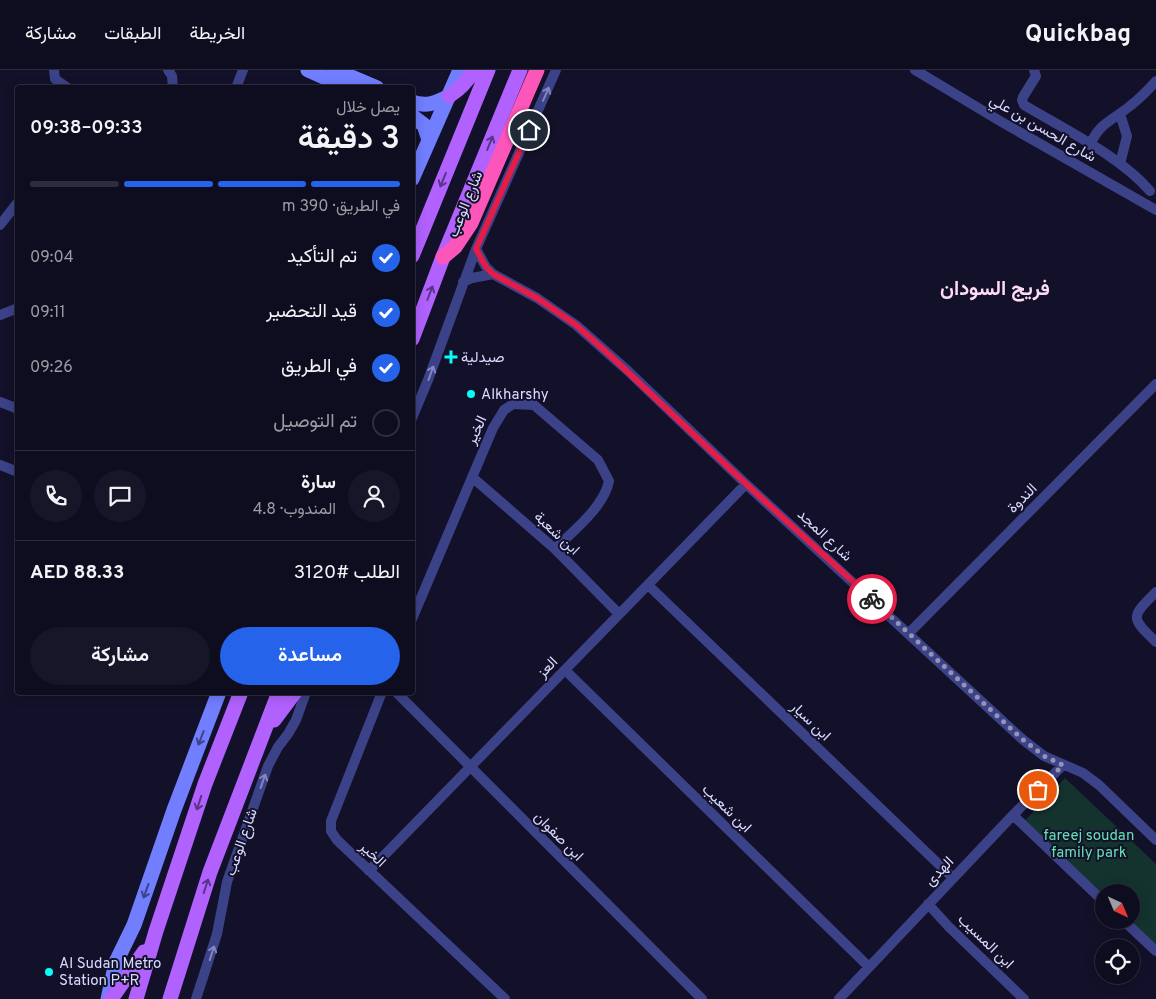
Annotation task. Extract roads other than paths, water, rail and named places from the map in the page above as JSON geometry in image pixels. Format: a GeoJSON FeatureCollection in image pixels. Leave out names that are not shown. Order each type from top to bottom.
{"type":"FeatureCollection","features":[{"type":"Feature","properties":{"kind":"highway"},"geometry":{"type":"LineString","coordinates":[[444,257],[454,247],[471,223],[537,70]]}},
{"type":"Feature","properties":{"kind":"main road"},"geometry":{"type":"LineString","coordinates":[[449,96],[464,85],[474,70]]}},
{"type":"Feature","properties":{"kind":"main road","name":"شارع الوعب"},"geometry":{"type":"LineString","coordinates":[[415,249],[488,70]]}},
{"type":"Feature","properties":{"kind":"main road","name":"شارع الوعب"},"geometry":{"type":"LineString","coordinates":[[415,331],[520,70]]}},
{"type":"Feature","properties":{"kind":"main road"},"geometry":{"type":"LineString","coordinates":[[136,999],[156,931],[205,784],[240,695]]}},
{"type":"Feature","properties":{"kind":"main road","name":"شارع الوعب"},"geometry":{"type":"LineString","coordinates":[[170,999],[210,872],[278,695]]}},
{"type":"Feature","properties":{"kind":"main road"},"geometry":{"type":"LineString","coordinates":[[261,740],[293,695]]}},
{"type":"Feature","properties":{"kind":"main road"},"geometry":{"type":"LineString","coordinates":[[110,999],[142,956],[156,931]]}},
{"type":"Feature","properties":{"kind":"street"},"geometry":{"type":"LineString","coordinates":[[54,70],[55,79],[64,85]]}},
{"type":"Feature","properties":{"kind":"street"},"geometry":{"type":"LineString","coordinates":[[168,70],[172,76],[173,85]]}},
{"type":"Feature","properties":{"kind":"street"},"geometry":{"type":"LineString","coordinates":[[237,85],[243,70]]}},
{"type":"Feature","properties":{"kind":"street"},"geometry":{"type":"LineString","coordinates":[[308,70],[341,85]]}},
{"type":"Feature","properties":{"kind":"street"},"geometry":{"type":"LineString","coordinates":[[335,70],[370,85]]}},
{"type":"Feature","properties":{"kind":"street"},"geometry":{"type":"LineString","coordinates":[[415,172],[460,70]]}},
{"type":"Feature","properties":{"kind":"street","name":"شارع الوعب"},"geometry":{"type":"LineString","coordinates":[[415,411],[476,249],[556,70]]}},
{"type":"Feature","properties":{"kind":"street","name":"شارع الحسن بن علي"},"geometry":{"type":"LineString","coordinates":[[915,70],[1156,210]]}},
{"type":"Feature","properties":{"kind":"street"},"geometry":{"type":"LineString","coordinates":[[1034,70],[1036,76],[1022,102],[1120,164],[1150,190]]}},
{"type":"Feature","properties":{"kind":"street"},"geometry":{"type":"LineString","coordinates":[[1090,145],[1102,126],[1143,95],[1156,81]]}},
{"type":"Feature","properties":{"kind":"street"},"geometry":{"type":"LineString","coordinates":[[415,103],[420,105],[440,102],[449,96]]}},
{"type":"Feature","properties":{"kind":"street"},"geometry":{"type":"LineString","coordinates":[[1120,114],[1127,136],[1120,164]]}},
{"type":"Feature","properties":{"kind":"street"},"geometry":{"type":"LineString","coordinates":[[415,118],[424,125],[429,140]]}},
{"type":"Feature","properties":{"kind":"street"},"geometry":{"type":"LineString","coordinates":[[1143,203],[1156,181]]}},
{"type":"Feature","properties":{"kind":"street"},"geometry":{"type":"LineString","coordinates":[[0,225],[15,206]]}},
{"type":"Feature","properties":{"kind":"street","name":"شارع المجد"},"geometry":{"type":"LineString","coordinates":[[476,249],[486,267],[493,274],[537,298],[576,325],[627,370],[746,484],[1022,739],[1044,756],[1083,773],[1099,785],[1156,840]]}},
{"type":"Feature","properties":{"kind":"street"},"geometry":{"type":"LineString","coordinates":[[463,282],[478,276],[493,274]]}},
{"type":"Feature","properties":{"kind":"street"},"geometry":{"type":"LineString","coordinates":[[0,315],[15,309]]}},
{"type":"Feature","properties":{"kind":"street","name":"الندوة"},"geometry":{"type":"LineString","coordinates":[[909,633],[1156,384]]}},
{"type":"Feature","properties":{"kind":"street"},"geometry":{"type":"LineString","coordinates":[[0,402],[15,408]]}},
{"type":"Feature","properties":{"kind":"street","name":"الخير"},"geometry":{"type":"LineString","coordinates":[[415,612],[493,428],[504,410],[514,404],[534,405],[544,413],[598,460],[609,481],[607,491],[601,502],[555,550]]}},
{"type":"Feature","properties":{"kind":"street"},"geometry":{"type":"LineString","coordinates":[[0,464],[15,471]]}},
{"type":"Feature","properties":{"kind":"street","name":"ابن شعبة"},"geometry":{"type":"LineString","coordinates":[[472,477],[555,550],[619,614]]}},
{"type":"Feature","properties":{"kind":"street","name":"العز"},"geometry":{"type":"LineString","coordinates":[[369,871],[746,484]]}},
{"type":"Feature","properties":{"kind":"street","name":"ابن سيار"},"geometry":{"type":"LineString","coordinates":[[648,585],[953,878]]}},
{"type":"Feature","properties":{"kind":"street"},"geometry":{"type":"LineString","coordinates":[[1156,592],[1138,611],[1136,617],[1138,623],[1156,642]]}},
{"type":"Feature","properties":{"kind":"street","name":"ابن شعيب"},"geometry":{"type":"LineString","coordinates":[[565,670],[869,967]]}},
{"type":"Feature","properties":{"kind":"street"},"geometry":{"type":"LineString","coordinates":[[110,999],[116,962],[134,925],[218,695]]}},
{"type":"Feature","properties":{"kind":"street","name":"شارع الوعب"},"geometry":{"type":"LineString","coordinates":[[196,999],[217,934],[228,882],[268,766],[296,720],[305,695]]}},
{"type":"Feature","properties":{"kind":"street","name":"الخير"},"geometry":{"type":"LineString","coordinates":[[381,695],[330,826],[333,836],[505,999]]}},
{"type":"Feature","properties":{"kind":"street","name":"ابن صفوان"},"geometry":{"type":"LineString","coordinates":[[399,695],[702,999]]}},
{"type":"Feature","properties":{"kind":"street","name":"الهدى"},"geometry":{"type":"LineString","coordinates":[[839,999],[1013,815],[1063,765]]}},
{"type":"Feature","properties":{"kind":"street"},"geometry":{"type":"LineString","coordinates":[[1013,815],[1095,893]]}},
{"type":"Feature","properties":{"kind":"street","name":"ابن المسيب"},"geometry":{"type":"LineString","coordinates":[[928,904],[949,928],[1024,999]]}},
{"type":"Feature","properties":{"kind":"street"},"geometry":{"type":"LineString","coordinates":[[1133,929],[1156,950]]}},
{"type":"Feature","properties":{"kind":"place","name":"صيدلية"},"geometry":{"type":"Point","coordinates":[451,357]}},
{"type":"Feature","properties":{"kind":"place","name":"Alkharshy"},"geometry":{"type":"Point","coordinates":[471,394]}},
{"type":"Feature","properties":{"kind":"place","name":"Al Sudan Metro Station P+R"},"geometry":{"type":"Point","coordinates":[49,972]}},
{"type":"Feature","properties":{"kind":"district","name":"فريج السودان"},"geometry":{"type":"Point","coordinates":[995,288]}},
{"type":"Feature","properties":{"kind":"park label","name":"fareej soudan family park"},"geometry":{"type":"Point","coordinates":[1089,844]}}]}
